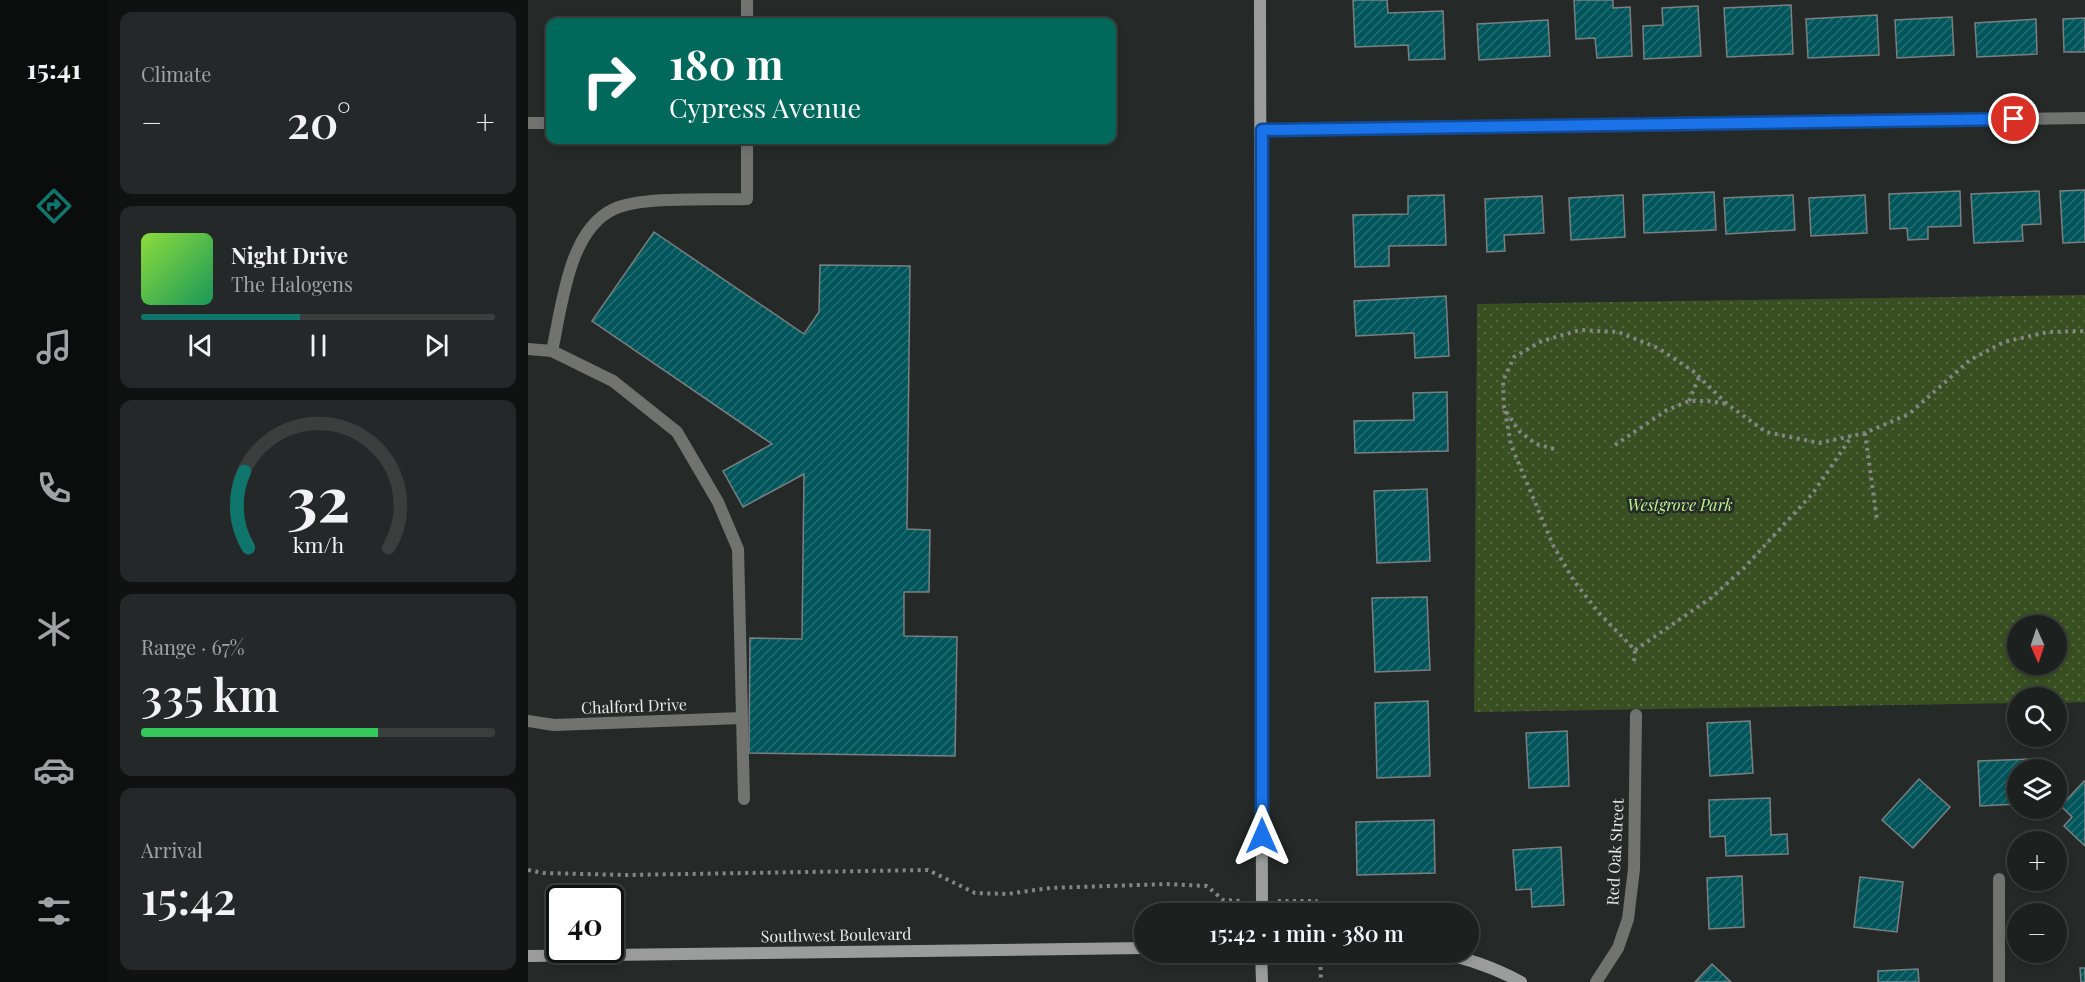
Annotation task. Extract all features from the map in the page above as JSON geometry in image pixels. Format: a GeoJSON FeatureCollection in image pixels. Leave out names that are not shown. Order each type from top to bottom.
{"type":"FeatureCollection","features":[{"type":"Feature","properties":{"kind":"street"},"geometry":{"type":"LineString","coordinates":[[747,0],[747,18]]}},
{"type":"Feature","properties":{"kind":"street"},"geometry":{"type":"LineString","coordinates":[[1260,0],[1262,903]]}},
{"type":"Feature","properties":{"kind":"street"},"geometry":{"type":"LineString","coordinates":[[1262,130],[2085,118]]}},
{"type":"Feature","properties":{"kind":"street"},"geometry":{"type":"LineString","coordinates":[[528,123],[546,123]]}},
{"type":"Feature","properties":{"kind":"street"},"geometry":{"type":"LineString","coordinates":[[552,351],[572,263],[580,244],[594,224],[614,209],[644,202],[747,199],[747,144]]}},
{"type":"Feature","properties":{"kind":"street"},"geometry":{"type":"LineString","coordinates":[[528,349],[552,351],[613,381],[677,432],[718,502],[738,549],[744,799]]}},
{"type":"Feature","properties":{"kind":"street","name":"Red Oak Street"},"geometry":{"type":"LineString","coordinates":[[1596,982],[1618,948],[1628,919],[1634,869],[1636,715]]}},
{"type":"Feature","properties":{"kind":"street","name":"Chalford Drive"},"geometry":{"type":"LineString","coordinates":[[528,721],[554,725],[742,718]]}},
{"type":"Feature","properties":{"kind":"street"},"geometry":{"type":"LineString","coordinates":[[1999,879],[1999,982]]}},
{"type":"Feature","properties":{"kind":"street","name":"Southwest Boulevard"},"geometry":{"type":"LineString","coordinates":[[528,956],[1134,948]]}},
{"type":"Feature","properties":{"kind":"street"},"geometry":{"type":"LineString","coordinates":[[1261,963],[1262,982]]}},
{"type":"Feature","properties":{"kind":"street"},"geometry":{"type":"LineString","coordinates":[[1473,963],[1521,982]]}},
{"type":"Feature","properties":{"kind":"path"},"geometry":{"type":"LineString","coordinates":[[1634,663],[1635,650],[1599,613],[1574,581],[1553,545],[1511,445],[1504,408],[1503,381],[1514,357],[1542,341],[1580,330],[1618,332],[1658,348],[1699,376],[1727,404],[1766,432],[1819,443],[1865,433],[1909,414],[1970,360],[2004,342],[2048,332],[2085,331]]}},
{"type":"Feature","properties":{"kind":"path"},"geometry":{"type":"LineString","coordinates":[[1689,401],[1699,376]]}},
{"type":"Feature","properties":{"kind":"path"},"geometry":{"type":"LineString","coordinates":[[1614,445],[1667,410],[1689,401],[1727,404]]}},
{"type":"Feature","properties":{"kind":"path"},"geometry":{"type":"LineString","coordinates":[[1504,408],[1519,431],[1536,444],[1554,449]]}},
{"type":"Feature","properties":{"kind":"path"},"geometry":{"type":"LineString","coordinates":[[1865,433],[1877,520]]}},
{"type":"Feature","properties":{"kind":"path"},"geometry":{"type":"LineString","coordinates":[[1635,650],[1711,598],[1744,568],[1813,494],[1853,435]]}},
{"type":"Feature","properties":{"kind":"path"},"geometry":{"type":"LineString","coordinates":[[528,870],[543,873],[626,875],[927,870],[975,893],[1007,894],[1050,888],[1166,884],[1207,886],[1223,900],[1240,903]]}},
{"type":"Feature","properties":{"kind":"path"},"geometry":{"type":"LineString","coordinates":[[1298,903],[1316,901],[1316,903]]}},
{"type":"Feature","properties":{"kind":"path"},"geometry":{"type":"LineString","coordinates":[[1320,963],[1321,982]]}},
{"type":"Feature","properties":{"kind":"green space","name":"Westgrove Park"},"geometry":{"type":"Polygon","coordinates":[[[2085,295],[2085,702],[2067,703],[2067,687],[2007,687],[2007,703],[1474,712],[1477,304],[2085,295]]]}},
{"type":"Feature","properties":{"kind":"building"},"geometry":{"type":"Polygon","coordinates":[[[1353,0],[1387,0],[1388,13],[1443,11],[1445,59],[1409,60],[1408,45],[1355,47],[1353,0]]]}},
{"type":"Feature","properties":{"kind":"building"},"geometry":{"type":"Polygon","coordinates":[[[1574,0],[1613,0],[1613,8],[1630,7],[1632,56],[1597,58],[1595,38],[1576,39],[1574,0]]]}},
{"type":"Feature","properties":{"kind":"building"},"geometry":{"type":"Polygon","coordinates":[[[1791,5],[1793,54],[1727,57],[1724,8],[1791,5]]]}},
{"type":"Feature","properties":{"kind":"building"},"geometry":{"type":"Polygon","coordinates":[[[1698,6],[1701,56],[1644,59],[1643,26],[1663,25],[1662,8],[1698,6]]]}},
{"type":"Feature","properties":{"kind":"building"},"geometry":{"type":"Polygon","coordinates":[[[1877,15],[1879,55],[1808,58],[1806,19],[1877,15]]]}},
{"type":"Feature","properties":{"kind":"building"},"geometry":{"type":"Polygon","coordinates":[[[1952,17],[1954,55],[1897,58],[1895,20],[1952,17]]]}},
{"type":"Feature","properties":{"kind":"building"},"geometry":{"type":"Polygon","coordinates":[[[2085,18],[2085,52],[2064,52],[2063,19],[2085,18]]]}},
{"type":"Feature","properties":{"kind":"building"},"geometry":{"type":"Polygon","coordinates":[[[2036,19],[2037,54],[1977,57],[1975,23],[2036,19]]]}},
{"type":"Feature","properties":{"kind":"building"},"geometry":{"type":"Polygon","coordinates":[[[1548,20],[1550,56],[1479,60],[1477,24],[1548,20]]]}},
{"type":"Feature","properties":{"kind":"building"},"geometry":{"type":"Polygon","coordinates":[[[2085,190],[2085,242],[2063,243],[2060,191],[2085,190]]]}},
{"type":"Feature","properties":{"kind":"building"},"geometry":{"type":"Polygon","coordinates":[[[1960,191],[1961,226],[1928,227],[1928,239],[1908,240],[1907,228],[1890,229],[1889,194],[1960,191]]]}},
{"type":"Feature","properties":{"kind":"building"},"geometry":{"type":"Polygon","coordinates":[[[2039,191],[2041,224],[2022,225],[2023,241],[1974,243],[1971,194],[2039,191]]]}},
{"type":"Feature","properties":{"kind":"building"},"geometry":{"type":"Polygon","coordinates":[[[1714,192],[1716,230],[1644,233],[1643,195],[1714,192]]]}},
{"type":"Feature","properties":{"kind":"building"},"geometry":{"type":"Polygon","coordinates":[[[1444,195],[1446,245],[1389,246],[1389,266],[1355,267],[1353,215],[1408,214],[1408,196],[1444,195]]]}},
{"type":"Feature","properties":{"kind":"building"},"geometry":{"type":"Polygon","coordinates":[[[1623,195],[1625,237],[1571,240],[1569,198],[1623,195]]]}},
{"type":"Feature","properties":{"kind":"building"},"geometry":{"type":"Polygon","coordinates":[[[1793,195],[1795,230],[1726,234],[1724,198],[1793,195]]]}},
{"type":"Feature","properties":{"kind":"building"},"geometry":{"type":"Polygon","coordinates":[[[1865,195],[1867,233],[1811,236],[1809,198],[1865,195]]]}},
{"type":"Feature","properties":{"kind":"building"},"geometry":{"type":"Polygon","coordinates":[[[1542,196],[1544,233],[1504,235],[1505,251],[1487,252],[1485,199],[1542,196]]]}},
{"type":"Feature","properties":{"kind":"building"},"geometry":{"type":"Polygon","coordinates":[[[654,232],[804,334],[819,312],[820,265],[910,266],[907,529],[930,530],[929,592],[904,592],[904,636],[957,637],[955,756],[749,753],[750,638],[802,639],[804,474],[743,507],[723,471],[772,444],[592,321],[654,232]]]}},
{"type":"Feature","properties":{"kind":"building"},"geometry":{"type":"Polygon","coordinates":[[[1446,296],[1449,356],[1415,358],[1414,333],[1356,336],[1354,301],[1446,296]]]}},
{"type":"Feature","properties":{"kind":"building"},"geometry":{"type":"Polygon","coordinates":[[[1447,392],[1448,451],[1355,453],[1354,421],[1414,420],[1413,393],[1447,392]]]}},
{"type":"Feature","properties":{"kind":"building"},"geometry":{"type":"Polygon","coordinates":[[[1427,489],[1430,561],[1377,563],[1374,491],[1427,489]]]}},
{"type":"Feature","properties":{"kind":"building"},"geometry":{"type":"Polygon","coordinates":[[[1427,597],[1430,670],[1375,672],[1372,598],[1427,597]]]}},
{"type":"Feature","properties":{"kind":"building"},"geometry":{"type":"Polygon","coordinates":[[[1428,701],[1430,776],[1377,778],[1375,703],[1428,701]]]}},
{"type":"Feature","properties":{"kind":"building"},"geometry":{"type":"Polygon","coordinates":[[[1750,721],[1753,773],[1710,776],[1707,723],[1750,721]]]}},
{"type":"Feature","properties":{"kind":"building"},"geometry":{"type":"Polygon","coordinates":[[[1567,731],[1569,786],[1529,788],[1526,733],[1567,731]]]}},
{"type":"Feature","properties":{"kind":"building"},"geometry":{"type":"Polygon","coordinates":[[[2007,760],[2007,805],[1980,806],[1978,761],[2007,760]]]}},
{"type":"Feature","properties":{"kind":"building"},"geometry":{"type":"Polygon","coordinates":[[[1919,779],[1950,807],[1913,848],[1882,820],[1919,779]]]}},
{"type":"Feature","properties":{"kind":"building"},"geometry":{"type":"Polygon","coordinates":[[[2084,781],[2085,846],[2064,826],[2072,817],[2067,812],[2067,799],[2084,781]]]}},
{"type":"Feature","properties":{"kind":"building"},"geometry":{"type":"Polygon","coordinates":[[[1770,798],[1771,835],[1787,834],[1788,854],[1726,856],[1725,836],[1710,837],[1709,800],[1770,798]]]}},
{"type":"Feature","properties":{"kind":"building"},"geometry":{"type":"Polygon","coordinates":[[[1434,820],[1435,873],[1357,875],[1356,822],[1434,820]]]}},
{"type":"Feature","properties":{"kind":"building"},"geometry":{"type":"Polygon","coordinates":[[[1561,847],[1564,905],[1532,907],[1531,889],[1516,890],[1513,850],[1561,847]]]}},
{"type":"Feature","properties":{"kind":"building"},"geometry":{"type":"Polygon","coordinates":[[[1742,876],[1744,927],[1709,929],[1707,878],[1742,876]]]}},
{"type":"Feature","properties":{"kind":"building"},"geometry":{"type":"Polygon","coordinates":[[[1860,877],[1903,882],[1897,932],[1854,927],[1860,877]]]}},
{"type":"Feature","properties":{"kind":"building"},"geometry":{"type":"Polygon","coordinates":[[[1712,964],[1731,982],[1695,982],[1712,964]]]}},
{"type":"Feature","properties":{"kind":"building"},"geometry":{"type":"Polygon","coordinates":[[[2080,968],[2085,968],[2085,982],[2081,982],[2080,968]]]}},
{"type":"Feature","properties":{"kind":"building"},"geometry":{"type":"Polygon","coordinates":[[[1918,969],[1919,982],[1878,982],[1878,971],[1918,969]]]}},
{"type":"Feature","properties":{"kind":"route"},"geometry":{"type":"LineString","coordinates":[[1262,836],[1260,321],[1262,130],[2014,119]]}}]}
